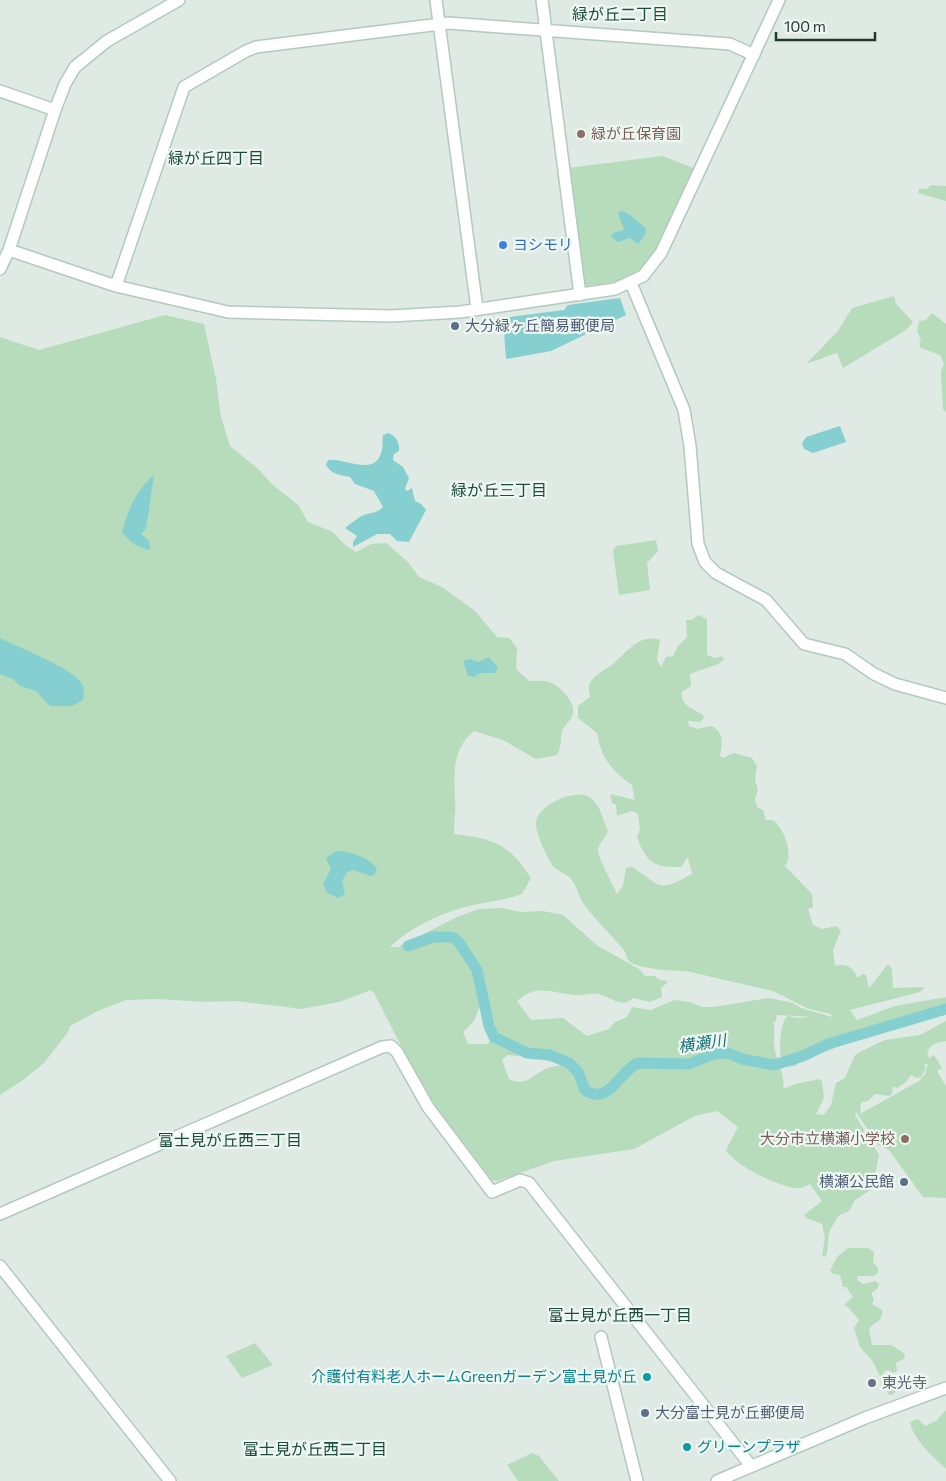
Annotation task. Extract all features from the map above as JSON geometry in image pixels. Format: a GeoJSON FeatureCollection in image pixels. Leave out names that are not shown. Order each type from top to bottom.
{"type":"FeatureCollection","features":[{"type":"Feature","properties":{"kind":"street"},"geometry":{"type":"LineString","coordinates":[[0,269],[9,250],[55,110],[75,67],[107,41],[179,0]]}},
{"type":"Feature","properties":{"kind":"street"},"geometry":{"type":"LineString","coordinates":[[436,0],[477,309]]}},
{"type":"Feature","properties":{"kind":"street"},"geometry":{"type":"LineString","coordinates":[[542,0],[580,295]]}},
{"type":"Feature","properties":{"kind":"street"},"geometry":{"type":"LineString","coordinates":[[9,250],[116,286],[228,312],[391,316],[477,309],[615,289],[647,272],[661,253],[779,0]]}},
{"type":"Feature","properties":{"kind":"street"},"geometry":{"type":"LineString","coordinates":[[116,286],[181,95],[188,82],[256,47],[439,24],[730,44],[754,54]]}},
{"type":"Feature","properties":{"kind":"street"},"geometry":{"type":"LineString","coordinates":[[0,91],[55,110]]}},
{"type":"Feature","properties":{"kind":"street"},"geometry":{"type":"LineString","coordinates":[[631,282],[684,410],[690,440],[698,544],[705,562],[716,573],[766,600],[804,644],[845,654],[874,674],[895,684],[946,698]]}},
{"type":"Feature","properties":{"kind":"street"},"geometry":{"type":"LineString","coordinates":[[0,1214],[365,1054],[384,1046],[391,1046],[397,1052],[428,1107],[492,1192],[518,1180],[529,1183],[752,1466]]}},
{"type":"Feature","properties":{"kind":"street"},"geometry":{"type":"LineString","coordinates":[[0,1266],[170,1481]]}},
{"type":"Feature","properties":{"kind":"street"},"geometry":{"type":"LineString","coordinates":[[601,1337],[637,1481]]}},
{"type":"Feature","properties":{"kind":"street"},"geometry":{"type":"LineString","coordinates":[[717,1481],[902,1403],[946,1388]]}},
{"type":"Feature","properties":{"kind":"green space"},"geometry":{"type":"Polygon","coordinates":[[[663,156],[693,168],[694,171],[661,240],[645,264],[637,272],[619,280],[585,286],[568,168],[663,156]]]}},
{"type":"Feature","properties":{"kind":"green space"},"geometry":{"type":"Polygon","coordinates":[[[931,185],[946,186],[946,201],[918,193],[919,189],[927,189],[931,185]]]}},
{"type":"Feature","properties":{"kind":"green space"},"geometry":{"type":"Polygon","coordinates":[[[894,296],[896,304],[913,322],[906,330],[843,368],[837,353],[806,364],[838,331],[852,308],[894,296]]]}},
{"type":"Feature","properties":{"kind":"green space"},"geometry":{"type":"Polygon","coordinates":[[[932,313],[946,324],[946,412],[943,409],[941,372],[944,363],[940,355],[921,348],[919,344],[921,339],[917,331],[919,321],[926,320],[932,313]]]}},
{"type":"Feature","properties":{"kind":"green space"},"geometry":{"type":"Polygon","coordinates":[[[165,315],[204,324],[216,379],[221,417],[230,446],[298,505],[308,522],[333,532],[344,544],[356,552],[371,544],[386,543],[408,562],[419,577],[442,587],[475,611],[497,637],[509,638],[517,648],[516,669],[529,681],[550,682],[562,690],[570,701],[573,713],[563,729],[557,755],[536,759],[503,740],[474,731],[462,746],[456,762],[454,834],[490,841],[507,850],[515,857],[531,878],[522,894],[465,907],[445,914],[415,928],[390,947],[398,947],[459,916],[479,909],[502,908],[521,912],[543,911],[563,915],[598,946],[639,969],[645,976],[654,976],[660,980],[667,981],[661,988],[662,997],[650,1002],[633,998],[623,1003],[597,994],[576,995],[551,991],[530,992],[517,1001],[531,1020],[563,1018],[587,1036],[609,1029],[615,1022],[627,1017],[632,1007],[651,1010],[674,1000],[690,1002],[702,1007],[713,1007],[769,998],[793,1003],[801,1008],[832,1017],[831,1014],[809,1009],[773,991],[686,971],[648,968],[630,962],[614,938],[585,906],[571,879],[555,868],[539,836],[536,826],[541,811],[548,805],[567,796],[584,795],[591,798],[600,809],[608,831],[598,849],[598,853],[617,894],[623,886],[626,868],[632,867],[660,885],[672,884],[692,874],[688,857],[681,867],[658,865],[652,862],[640,846],[637,837],[640,829],[638,814],[632,811],[617,816],[616,805],[612,803],[610,794],[635,800],[632,785],[608,763],[601,750],[597,733],[578,718],[578,706],[590,697],[589,686],[593,679],[634,645],[645,639],[660,640],[657,660],[661,667],[666,657],[673,656],[678,646],[687,637],[686,620],[692,620],[698,615],[707,619],[707,655],[715,658],[722,656],[724,659],[718,664],[690,674],[691,686],[682,692],[683,701],[703,715],[704,718],[700,722],[688,721],[689,726],[697,729],[712,726],[721,735],[720,756],[723,758],[734,753],[752,758],[757,766],[755,780],[758,789],[755,799],[757,807],[763,810],[766,820],[773,820],[781,829],[788,848],[788,861],[785,866],[812,894],[813,907],[808,909],[813,925],[823,929],[836,926],[841,930],[833,950],[835,966],[849,967],[854,971],[857,978],[863,974],[866,975],[869,988],[888,964],[892,969],[893,988],[925,987],[920,992],[850,1010],[857,1020],[895,1006],[946,997],[946,1008],[877,1028],[856,1040],[803,1060],[795,1066],[785,1067],[782,1063],[780,1041],[783,1025],[788,1016],[798,1018],[812,1017],[777,1015],[776,1021],[773,1022],[774,1046],[782,1074],[783,1089],[819,1079],[822,1081],[824,1098],[816,1114],[824,1115],[831,1105],[836,1083],[845,1078],[855,1055],[885,1040],[920,1035],[946,1021],[946,1041],[932,1045],[927,1053],[929,1058],[934,1055],[942,1068],[937,1071],[946,1086],[946,1198],[923,1197],[889,1150],[878,1145],[856,1112],[855,1115],[879,1155],[872,1189],[855,1200],[849,1211],[838,1216],[829,1232],[827,1254],[824,1257],[822,1256],[825,1237],[822,1224],[806,1218],[804,1215],[822,1201],[810,1184],[798,1188],[790,1187],[759,1175],[739,1163],[726,1150],[738,1127],[717,1111],[695,1116],[634,1149],[554,1161],[497,1181],[492,1180],[424,1091],[371,990],[339,1002],[302,1009],[236,1001],[126,1000],[98,1011],[70,1026],[68,1032],[44,1063],[0,1095],[0,337],[39,350],[165,315]],[[480,1005],[474,1021],[463,1032],[468,1044],[488,1044],[492,1035],[498,1037],[506,1047],[527,1048],[513,1044],[497,1033],[490,1007],[480,1005]],[[528,1048],[517,1056],[508,1055],[502,1060],[509,1079],[520,1082],[528,1080],[548,1068],[562,1064],[532,1056],[538,1051],[528,1048]],[[928,1063],[924,1065],[926,1068],[921,1077],[916,1078],[911,1075],[906,1082],[897,1088],[893,1086],[892,1094],[889,1096],[875,1094],[868,1101],[861,1102],[860,1114],[919,1081],[925,1074],[928,1063]]]}},
{"type":"Feature","properties":{"kind":"green space"},"geometry":{"type":"Polygon","coordinates":[[[656,540],[658,551],[647,563],[650,590],[619,595],[613,551],[616,546],[656,540]]]}},
{"type":"Feature","properties":{"kind":"green space"},"geometry":{"type":"Polygon","coordinates":[[[848,1248],[868,1248],[874,1252],[873,1262],[878,1268],[878,1273],[874,1276],[858,1276],[857,1280],[863,1284],[876,1281],[879,1285],[871,1293],[874,1299],[872,1304],[882,1310],[880,1319],[869,1329],[872,1345],[891,1345],[904,1353],[905,1358],[896,1363],[897,1371],[893,1373],[888,1370],[883,1372],[885,1383],[892,1384],[896,1391],[893,1394],[889,1395],[873,1362],[860,1347],[854,1328],[859,1320],[844,1305],[853,1297],[846,1287],[843,1287],[840,1275],[833,1274],[830,1270],[838,1256],[848,1248]]]}},
{"type":"Feature","properties":{"kind":"green space"},"geometry":{"type":"Polygon","coordinates":[[[255,1343],[273,1365],[242,1378],[226,1356],[255,1343]]]}},
{"type":"Feature","properties":{"kind":"green space"},"geometry":{"type":"Polygon","coordinates":[[[946,1410],[946,1469],[919,1442],[910,1422],[918,1419],[925,1426],[936,1421],[946,1410]]]}},
{"type":"Feature","properties":{"kind":"green space"},"geometry":{"type":"Polygon","coordinates":[[[532,1453],[539,1456],[559,1481],[518,1481],[507,1465],[532,1453]]]}},
{"type":"Feature","properties":{"kind":"water"},"geometry":{"type":"Polygon","coordinates":[[[621,211],[646,228],[645,235],[638,244],[630,238],[618,242],[611,237],[613,233],[624,230],[618,213],[621,211]]]}},
{"type":"Feature","properties":{"kind":"water"},"geometry":{"type":"Polygon","coordinates":[[[620,298],[626,315],[551,351],[506,359],[503,318],[564,310],[568,305],[620,298]]]}},
{"type":"Feature","properties":{"kind":"water"},"geometry":{"type":"Polygon","coordinates":[[[840,426],[846,442],[813,453],[804,449],[802,443],[806,437],[840,426]]]}},
{"type":"Feature","properties":{"kind":"water"},"geometry":{"type":"Polygon","coordinates":[[[388,433],[395,438],[399,445],[399,451],[394,454],[393,460],[403,467],[409,478],[405,489],[407,491],[412,488],[415,501],[426,510],[409,542],[397,541],[390,534],[377,534],[353,547],[353,542],[357,536],[345,528],[361,516],[383,507],[374,491],[355,484],[350,477],[333,472],[326,465],[328,460],[360,465],[374,463],[379,458],[382,450],[383,435],[388,433]]]}},
{"type":"Feature","properties":{"kind":"water"},"geometry":{"type":"Polygon","coordinates":[[[154,475],[146,528],[141,534],[149,541],[150,550],[134,544],[122,532],[134,501],[142,487],[154,475]]]}},
{"type":"Feature","properties":{"kind":"water"},"geometry":{"type":"Polygon","coordinates":[[[0,638],[54,663],[74,675],[83,686],[83,700],[72,706],[50,706],[36,691],[20,686],[13,679],[0,674],[0,638]]]}},
{"type":"Feature","properties":{"kind":"water"},"geometry":{"type":"Polygon","coordinates":[[[489,657],[498,668],[495,673],[480,673],[474,677],[468,676],[463,661],[470,659],[478,662],[489,657]]]}},
{"type":"Feature","properties":{"kind":"water"},"geometry":{"type":"Polygon","coordinates":[[[336,851],[347,852],[365,859],[371,862],[377,870],[371,876],[353,870],[347,872],[342,881],[345,894],[338,898],[327,893],[323,884],[331,869],[326,858],[336,851]]]}},
{"type":"Feature","properties":{"kind":"waterway","name":"横瀬川"},"geometry":{"type":"LineString","coordinates":[[408,946],[433,937],[452,937],[458,941],[477,970],[489,1026],[494,1037],[527,1053],[550,1055],[569,1063],[578,1072],[585,1090],[593,1094],[601,1094],[608,1091],[638,1063],[689,1064],[714,1054],[728,1053],[742,1059],[774,1065],[803,1056],[828,1044],[946,1009]]}},
{"type":"Feature","properties":{"kind":"place","name":"緑が丘保育園"},"geometry":{"type":"Point","coordinates":[581,134]}},
{"type":"Feature","properties":{"kind":"place","name":"ヨシモリ"},"geometry":{"type":"Point","coordinates":[503,245]}},
{"type":"Feature","properties":{"kind":"place","name":"大分緑ヶ丘簡易郵便局"},"geometry":{"type":"Point","coordinates":[455,326]}},
{"type":"Feature","properties":{"kind":"place","name":"大分市立横瀬小学校"},"geometry":{"type":"Point","coordinates":[905,1139]}},
{"type":"Feature","properties":{"kind":"place","name":"横瀬公民館"},"geometry":{"type":"Point","coordinates":[904,1182]}},
{"type":"Feature","properties":{"kind":"place","name":"介護付有料老人ホームGreenガーデン富士見が丘"},"geometry":{"type":"Point","coordinates":[647,1377]}},
{"type":"Feature","properties":{"kind":"place","name":"東光寺"},"geometry":{"type":"Point","coordinates":[872,1383]}},
{"type":"Feature","properties":{"kind":"place","name":"大分富士見が丘郵便局"},"geometry":{"type":"Point","coordinates":[645,1413]}},
{"type":"Feature","properties":{"kind":"place","name":"グリーンプラザ"},"geometry":{"type":"Point","coordinates":[687,1447]}},
{"type":"Feature","properties":{"kind":"district","name":"緑が丘二丁目"},"geometry":{"type":"Point","coordinates":[620,14]}},
{"type":"Feature","properties":{"kind":"district","name":"緑が丘四丁目"},"geometry":{"type":"Point","coordinates":[216,158]}},
{"type":"Feature","properties":{"kind":"district","name":"緑が丘三丁目"},"geometry":{"type":"Point","coordinates":[499,490]}},
{"type":"Feature","properties":{"kind":"district","name":"富士見が丘西三丁目"},"geometry":{"type":"Point","coordinates":[230,1140]}},
{"type":"Feature","properties":{"kind":"district","name":"富士見が丘西一丁目"},"geometry":{"type":"Point","coordinates":[620,1315]}},
{"type":"Feature","properties":{"kind":"district","name":"富士見が丘西二丁目"},"geometry":{"type":"Point","coordinates":[315,1449]}}]}
